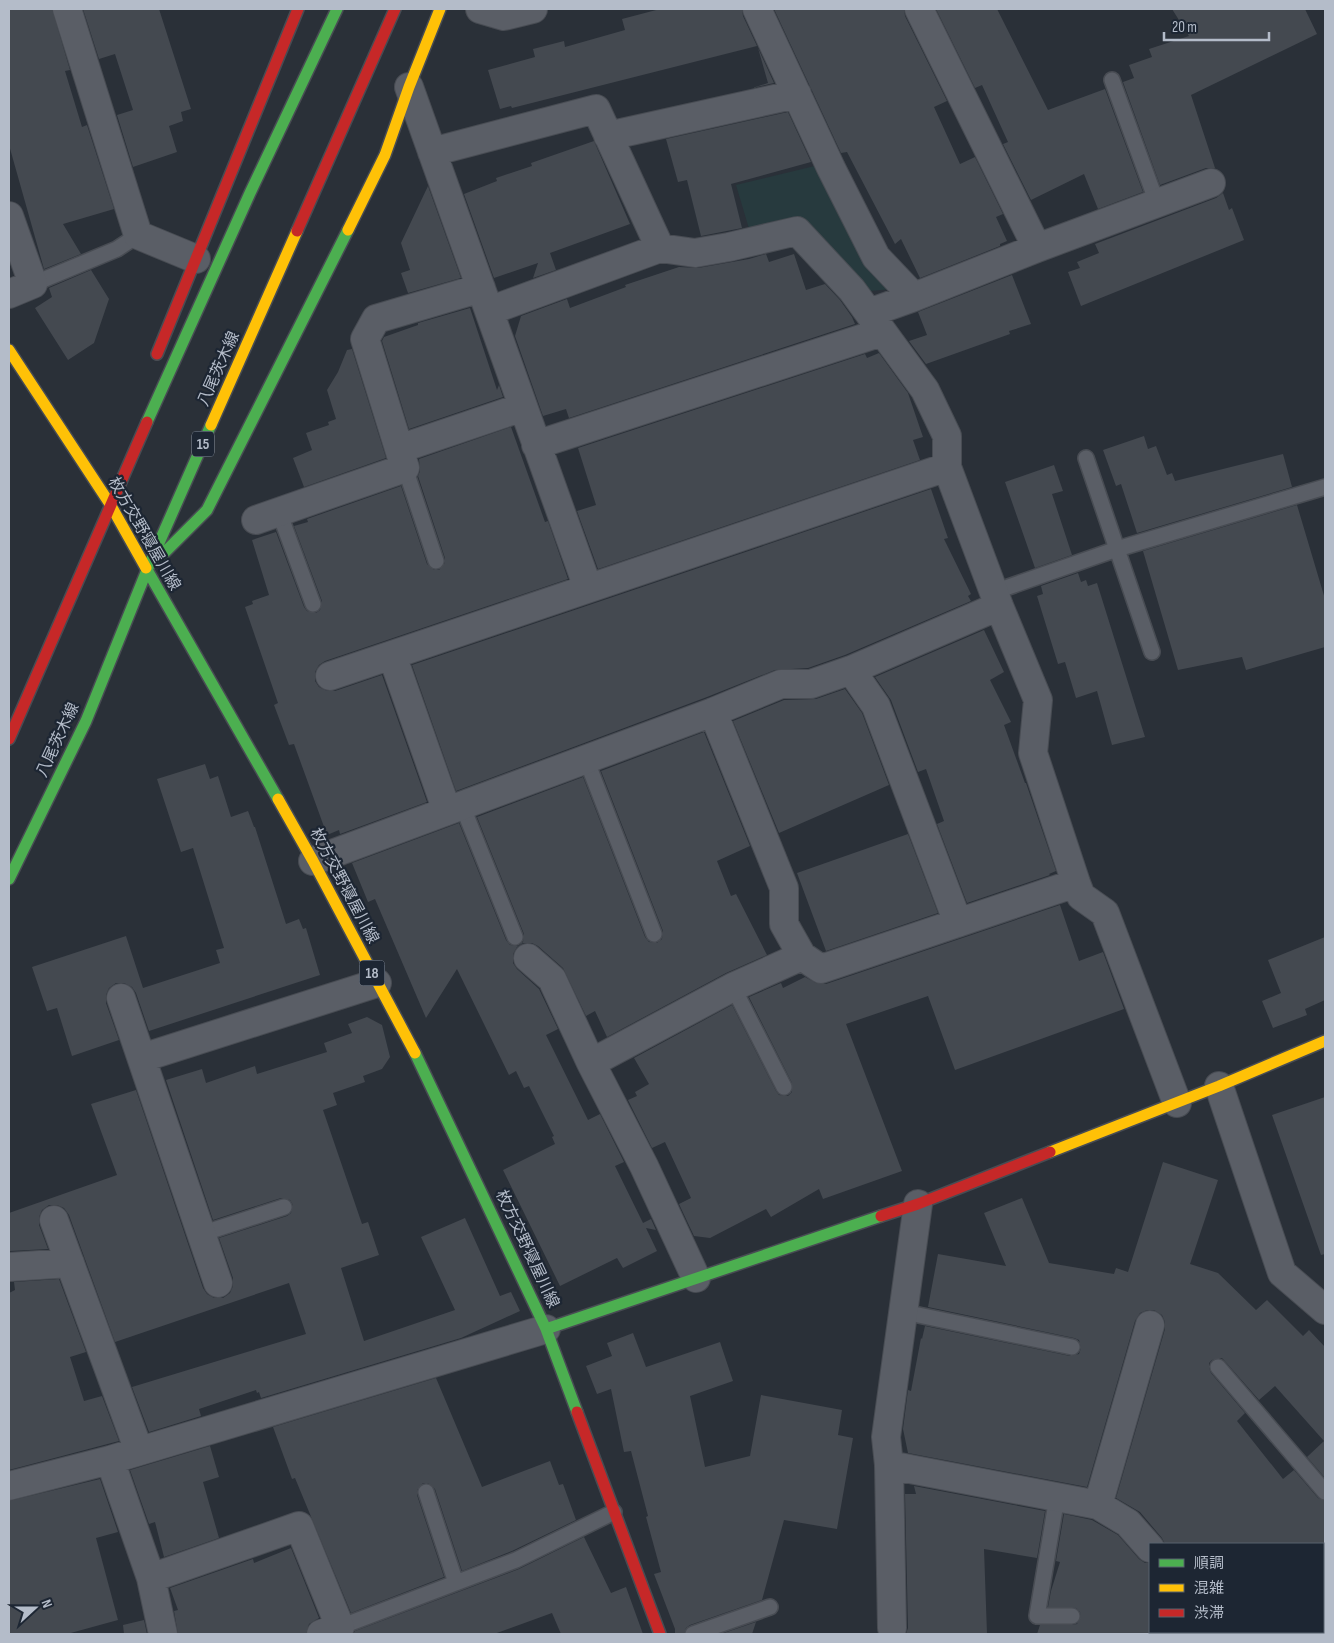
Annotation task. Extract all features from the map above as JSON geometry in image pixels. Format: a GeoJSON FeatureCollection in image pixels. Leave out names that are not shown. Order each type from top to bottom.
{"type":"FeatureCollection","features":[{"type":"Feature","properties":{"kind":"main road"},"geometry":{"type":"LineString","coordinates":[[154,364],[298,9]]}},
{"type":"Feature","properties":{"kind":"main road"},"geometry":{"type":"LineString","coordinates":[[9,739],[110,504],[256,178],[337,9]]}},
{"type":"Feature","properties":{"kind":"main road","name":"八尾茨木線"},"geometry":{"type":"LineString","coordinates":[[9,878],[86,721],[146,570],[395,9]]}},
{"type":"Feature","properties":{"kind":"main road","name":"15"},"geometry":{"type":"LineString","coordinates":[[146,570],[207,510],[385,155],[409,87],[440,9]]}},
{"type":"Feature","properties":{"kind":"main road","name":"枚方交野寝屋川線"},"geometry":{"type":"LineString","coordinates":[[9,350],[110,504],[313,861],[426,1073],[546,1329],[660,1634]]}},
{"type":"Feature","properties":{"kind":"main road"},"geometry":{"type":"LineString","coordinates":[[110,504],[140,411]]}},
{"type":"Feature","properties":{"kind":"main road"},"geometry":{"type":"LineString","coordinates":[[546,1329],[918,1204],[1177,1103],[1325,1041]]}},
{"type":"Feature","properties":{"kind":"street"},"geometry":{"type":"LineString","coordinates":[[67,9],[138,235],[196,259]]}},
{"type":"Feature","properties":{"kind":"street"},"geometry":{"type":"LineString","coordinates":[[480,9],[504,16],[532,9]]}},
{"type":"Feature","properties":{"kind":"street"},"geometry":{"type":"LineString","coordinates":[[757,9],[831,168],[876,257],[914,297]]}},
{"type":"Feature","properties":{"kind":"street"},"geometry":{"type":"LineString","coordinates":[[918,9],[1038,248]]}},
{"type":"Feature","properties":{"kind":"street"},"geometry":{"type":"LineString","coordinates":[[409,87],[588,588]]}},
{"type":"Feature","properties":{"kind":"street"},"geometry":{"type":"LineString","coordinates":[[608,136],[797,94]]}},
{"type":"Feature","properties":{"kind":"street"},"geometry":{"type":"LineString","coordinates":[[432,152],[596,109],[660,248]]}},
{"type":"Feature","properties":{"kind":"street"},"geometry":{"type":"LineString","coordinates":[[536,445],[876,322],[914,297],[1211,183]]}},
{"type":"Feature","properties":{"kind":"street"},"geometry":{"type":"LineString","coordinates":[[9,216],[21,289]]}},
{"type":"Feature","properties":{"kind":"street"},"geometry":{"type":"LineString","coordinates":[[402,458],[365,339],[376,319],[485,300],[660,248],[695,253],[797,231],[852,290],[876,322],[925,390],[947,436],[947,467],[1038,700],[1033,753],[1076,883],[1081,896],[1105,913],[1177,1103]]}},
{"type":"Feature","properties":{"kind":"street"},"geometry":{"type":"LineString","coordinates":[[268,516],[523,407]]}},
{"type":"Feature","properties":{"kind":"street"},"geometry":{"type":"LineString","coordinates":[[330,676],[947,467]]}},
{"type":"Feature","properties":{"kind":"street"},"geometry":{"type":"LineString","coordinates":[[313,861],[713,712],[781,684],[811,684],[852,670],[997,599]]}},
{"type":"Feature","properties":{"kind":"street"},"geometry":{"type":"LineString","coordinates":[[392,655],[454,808]]}},
{"type":"Feature","properties":{"kind":"street"},"geometry":{"type":"LineString","coordinates":[[852,670],[876,706],[958,923]]}},
{"type":"Feature","properties":{"kind":"street"},"geometry":{"type":"LineString","coordinates":[[713,712],[784,888],[784,924],[802,956],[821,969],[1076,883]]}},
{"type":"Feature","properties":{"kind":"street"},"geometry":{"type":"LineString","coordinates":[[521,947],[552,978],[591,1063],[644,1166],[696,1278]]}},
{"type":"Feature","properties":{"kind":"street"},"geometry":{"type":"LineString","coordinates":[[591,1063],[732,987],[802,956]]}},
{"type":"Feature","properties":{"kind":"street"},"geometry":{"type":"LineString","coordinates":[[142,1058],[377,983]]}},
{"type":"Feature","properties":{"kind":"street"},"geometry":{"type":"LineString","coordinates":[[122,998],[218,1283]]}},
{"type":"Feature","properties":{"kind":"street"},"geometry":{"type":"LineString","coordinates":[[1219,1086],[1282,1273],[1325,1310]]}},
{"type":"Feature","properties":{"kind":"street"},"geometry":{"type":"LineString","coordinates":[[892,1628],[889,1465],[886,1437],[918,1204]]}},
{"type":"Feature","properties":{"kind":"street"},"geometry":{"type":"LineString","coordinates":[[54,1220],[139,1451]]}},
{"type":"Feature","properties":{"kind":"street"},"geometry":{"type":"LineString","coordinates":[[9,1267],[70,1263]]}},
{"type":"Feature","properties":{"kind":"street"},"geometry":{"type":"LineString","coordinates":[[1098,1505],[1150,1325]]}},
{"type":"Feature","properties":{"kind":"street"},"geometry":{"type":"LineString","coordinates":[[9,1486],[110,1460],[546,1329]]}},
{"type":"Feature","properties":{"kind":"street"},"geometry":{"type":"LineString","coordinates":[[110,1460],[151,1578],[163,1634]]}},
{"type":"Feature","properties":{"kind":"street"},"geometry":{"type":"LineString","coordinates":[[889,1465],[1098,1505],[1128,1523],[1149,1547]]}},
{"type":"Feature","properties":{"kind":"street"},"geometry":{"type":"LineString","coordinates":[[151,1578],[299,1526],[330,1630]]}},
{"type":"Feature","properties":{"kind":"lane"},"geometry":{"type":"LineString","coordinates":[[1112,80],[1157,204]]}},
{"type":"Feature","properties":{"kind":"lane"},"geometry":{"type":"LineString","coordinates":[[21,289],[117,249],[138,235]]}},
{"type":"Feature","properties":{"kind":"lane"},"geometry":{"type":"LineString","coordinates":[[402,458],[436,561]]}},
{"type":"Feature","properties":{"kind":"lane"},"geometry":{"type":"LineString","coordinates":[[1086,458],[1152,652]]}},
{"type":"Feature","properties":{"kind":"lane"},"geometry":{"type":"LineString","coordinates":[[997,599],[1117,549],[1325,487]]}},
{"type":"Feature","properties":{"kind":"lane"},"geometry":{"type":"LineString","coordinates":[[268,516],[313,604]]}},
{"type":"Feature","properties":{"kind":"lane"},"geometry":{"type":"LineString","coordinates":[[586,759],[654,934]]}},
{"type":"Feature","properties":{"kind":"lane"},"geometry":{"type":"LineString","coordinates":[[454,808],[521,947]]}},
{"type":"Feature","properties":{"kind":"lane"},"geometry":{"type":"LineString","coordinates":[[732,987],[784,1087]]}},
{"type":"Feature","properties":{"kind":"lane"},"geometry":{"type":"LineString","coordinates":[[201,1234],[284,1207]]}},
{"type":"Feature","properties":{"kind":"lane"},"geometry":{"type":"LineString","coordinates":[[904,1312],[1072,1347]]}},
{"type":"Feature","properties":{"kind":"lane"},"geometry":{"type":"LineString","coordinates":[[1218,1366],[1325,1492]]}},
{"type":"Feature","properties":{"kind":"lane"},"geometry":{"type":"LineString","coordinates":[[426,1492],[456,1583]]}},
{"type":"Feature","properties":{"kind":"lane"},"geometry":{"type":"LineString","coordinates":[[1057,1497],[1037,1616],[1072,1616]]}},
{"type":"Feature","properties":{"kind":"lane"},"geometry":{"type":"LineString","coordinates":[[330,1630],[516,1560],[614,1512]]}},
{"type":"Feature","properties":{"kind":"lane"},"geometry":{"type":"LineString","coordinates":[[693,1634],[770,1607]]}},
{"type":"Feature","properties":{"kind":"green space"},"geometry":{"type":"Polygon","coordinates":[[[819,165],[892,289],[870,291],[818,233],[785,221],[750,232],[736,185],[819,165]]]}},
{"type":"Feature","properties":{"kind":"building"},"geometry":{"type":"Polygon","coordinates":[[[9,9],[52,9],[70,70],[65,71],[82,127],[87,125],[114,209],[63,224],[81,254],[44,269],[9,145],[9,9]]]}},
{"type":"Feature","properties":{"kind":"building"},"geometry":{"type":"Polygon","coordinates":[[[83,9],[159,9],[191,109],[181,112],[183,121],[169,126],[177,152],[133,167],[117,115],[133,110],[115,54],[99,59],[83,9]]]}},
{"type":"Feature","properties":{"kind":"building"},"geometry":{"type":"Polygon","coordinates":[[[660,9],[742,9],[743,16],[757,46],[512,108],[511,106],[500,109],[488,70],[535,57],[533,49],[564,41],[565,47],[625,30],[622,19],[660,9]]]}},
{"type":"Feature","properties":{"kind":"building"},"geometry":{"type":"Polygon","coordinates":[[[774,9],[904,9],[905,16],[947,101],[934,107],[960,164],[975,157],[1003,214],[996,217],[1007,241],[1000,244],[1000,246],[920,278],[901,239],[895,244],[847,152],[841,153],[774,9]]]}},
{"type":"Feature","properties":{"kind":"building"},"geometry":{"type":"Polygon","coordinates":[[[936,9],[997,9],[1048,110],[1105,89],[1143,192],[1098,209],[1084,174],[1031,200],[1003,144],[1008,142],[982,85],[975,88],[936,9]]]}},
{"type":"Feature","properties":{"kind":"building"},"geometry":{"type":"Polygon","coordinates":[[[1172,9],[1305,9],[1317,34],[1191,95],[1215,168],[1206,168],[1160,185],[1123,82],[1134,78],[1129,65],[1152,57],[1149,49],[1189,36],[1172,9]]]}},
{"type":"Feature","properties":{"kind":"building"},"geometry":{"type":"Polygon","coordinates":[[[758,48],[774,83],[752,88],[768,83],[758,48]]]}},
{"type":"Feature","properties":{"kind":"building"},"geometry":{"type":"Polygon","coordinates":[[[788,112],[811,162],[731,184],[742,228],[701,236],[687,180],[678,182],[666,139],[788,112]]]}},
{"type":"Feature","properties":{"kind":"building"},"geometry":{"type":"Polygon","coordinates":[[[594,141],[630,224],[550,253],[556,270],[533,278],[538,263],[494,278],[464,194],[497,181],[496,178],[532,166],[531,163],[594,141]]]}},
{"type":"Feature","properties":{"kind":"building"},"geometry":{"type":"Polygon","coordinates":[[[428,186],[461,278],[408,293],[401,273],[410,270],[401,243],[428,186]]]}},
{"type":"Feature","properties":{"kind":"building"},"geometry":{"type":"Polygon","coordinates":[[[1223,193],[1229,210],[1232,208],[1244,240],[1081,306],[1068,272],[1080,268],[1077,262],[1099,253],[1095,244],[1216,198],[1223,193]]]}},
{"type":"Feature","properties":{"kind":"building"},"geometry":{"type":"Polygon","coordinates":[[[766,254],[769,262],[794,254],[806,290],[825,284],[840,300],[855,324],[569,418],[566,409],[543,416],[515,336],[521,316],[567,299],[570,308],[626,287],[625,285],[679,267],[698,268],[766,254]]]}},
{"type":"Feature","properties":{"kind":"building"},"geometry":{"type":"Polygon","coordinates":[[[91,270],[109,299],[94,343],[68,360],[35,308],[52,297],[49,288],[91,270]]]}},
{"type":"Feature","properties":{"kind":"building"},"geometry":{"type":"Polygon","coordinates":[[[1012,275],[1031,324],[1009,331],[1010,334],[926,364],[909,341],[927,335],[918,312],[1012,275]]]}},
{"type":"Feature","properties":{"kind":"building"},"geometry":{"type":"Polygon","coordinates":[[[470,308],[497,390],[499,385],[503,397],[409,429],[382,341],[384,337],[418,325],[418,323],[470,308]]]}},
{"type":"Feature","properties":{"kind":"building"},"geometry":{"type":"Polygon","coordinates":[[[352,349],[386,458],[304,487],[293,458],[312,450],[306,433],[329,425],[328,422],[336,419],[327,390],[338,372],[347,350],[352,349]]]}},
{"type":"Feature","properties":{"kind":"building"},"geometry":{"type":"Polygon","coordinates":[[[879,353],[908,393],[923,437],[913,440],[920,460],[598,569],[577,511],[596,505],[578,448],[865,354],[867,358],[879,353]]]}},
{"type":"Feature","properties":{"kind":"building"},"geometry":{"type":"Polygon","coordinates":[[[511,427],[545,522],[548,521],[568,579],[325,661],[319,665],[315,672],[315,681],[319,687],[327,691],[335,691],[382,675],[427,802],[340,834],[339,830],[327,835],[294,744],[289,745],[274,705],[278,703],[245,607],[253,604],[252,601],[269,595],[252,540],[276,532],[304,607],[307,611],[316,613],[320,610],[322,601],[294,526],[308,522],[307,519],[401,486],[427,564],[434,570],[439,570],[445,563],[445,558],[418,476],[420,471],[419,459],[511,427]]]}},
{"type":"Feature","properties":{"kind":"building"},"geometry":{"type":"Polygon","coordinates":[[[1144,436],[1148,449],[1156,446],[1167,475],[1172,473],[1175,481],[1283,454],[1292,487],[1137,533],[1121,484],[1116,486],[1103,450],[1144,436]]]}},
{"type":"Feature","properties":{"kind":"building"},"geometry":{"type":"Polygon","coordinates":[[[1054,465],[1063,491],[1052,494],[1072,555],[1035,568],[1005,482],[1054,465]]]}},
{"type":"Feature","properties":{"kind":"building"},"geometry":{"type":"Polygon","coordinates":[[[931,489],[948,538],[944,539],[971,594],[968,596],[971,601],[845,655],[808,668],[775,670],[456,791],[412,665],[931,489]]]}},
{"type":"Feature","properties":{"kind":"building"},"geometry":{"type":"Polygon","coordinates":[[[1297,505],[1325,599],[1325,647],[1246,670],[1242,657],[1178,670],[1143,551],[1297,505]]]}},
{"type":"Feature","properties":{"kind":"building"},"geometry":{"type":"Polygon","coordinates":[[[1078,573],[1081,582],[1086,580],[1088,586],[1097,583],[1145,737],[1112,745],[1097,691],[1076,698],[1065,662],[1058,664],[1037,596],[1043,594],[1041,586],[1078,573]]]}},
{"type":"Feature","properties":{"kind":"building"},"geometry":{"type":"Polygon","coordinates":[[[984,630],[1004,672],[990,680],[1011,722],[1004,725],[1056,871],[1050,875],[967,903],[937,824],[944,821],[926,769],[918,772],[891,700],[875,677],[984,630]]]}},
{"type":"Feature","properties":{"kind":"building"},"geometry":{"type":"Polygon","coordinates":[[[845,689],[862,713],[889,785],[779,833],[733,721],[784,700],[816,699],[845,689]]]}},
{"type":"Feature","properties":{"kind":"building"},"geometry":{"type":"Polygon","coordinates":[[[704,732],[750,846],[717,861],[731,896],[736,894],[767,955],[726,973],[607,1037],[595,1011],[586,1016],[563,968],[532,943],[523,943],[517,947],[513,954],[513,963],[539,989],[558,1029],[546,1035],[588,1120],[600,1114],[624,1162],[615,1166],[643,1223],[651,1219],[656,1230],[646,1228],[657,1251],[623,1268],[617,1258],[560,1286],[503,1170],[555,1144],[552,1137],[554,1136],[529,1086],[524,1088],[516,1071],[509,1075],[457,969],[426,1018],[375,899],[368,902],[352,863],[459,823],[506,940],[510,945],[518,946],[523,942],[524,934],[477,817],[583,777],[645,937],[649,942],[657,943],[662,939],[663,931],[601,771],[704,732]]]}},
{"type":"Feature","properties":{"kind":"building"},"geometry":{"type":"Polygon","coordinates":[[[205,764],[210,779],[218,776],[231,817],[248,811],[255,827],[286,924],[299,919],[303,929],[306,928],[320,975],[149,1031],[136,993],[132,987],[124,983],[116,983],[109,988],[106,995],[106,1003],[119,1040],[72,1056],[57,1008],[47,1011],[32,967],[126,936],[143,988],[220,963],[216,950],[224,948],[193,848],[181,852],[157,779],[205,764]]]}},
{"type":"Feature","properties":{"kind":"building"},"geometry":{"type":"Polygon","coordinates":[[[908,834],[938,913],[826,951],[797,873],[908,834]]]}},
{"type":"Feature","properties":{"kind":"building"},"geometry":{"type":"Polygon","coordinates":[[[1060,905],[1079,961],[1103,952],[1124,1009],[955,1070],[928,996],[846,1024],[902,1171],[823,1199],[819,1189],[771,1217],[766,1209],[710,1238],[694,1236],[679,1204],[691,1198],[665,1142],[652,1148],[628,1100],[637,1096],[635,1092],[649,1084],[634,1058],[732,1005],[776,1091],[779,1095],[788,1096],[792,1092],[792,1083],[749,997],[781,983],[783,988],[805,977],[818,984],[826,984],[1060,905]]]}},
{"type":"Feature","properties":{"kind":"building"},"geometry":{"type":"Polygon","coordinates":[[[1325,937],[1325,1000],[1305,1009],[1307,1015],[1273,1028],[1262,1001],[1281,993],[1268,960],[1325,937]]]}},
{"type":"Feature","properties":{"kind":"building"},"geometry":{"type":"Polygon","coordinates":[[[367,1017],[382,1025],[390,1057],[382,1069],[363,1076],[365,1082],[333,1093],[337,1105],[323,1110],[362,1224],[368,1222],[379,1255],[341,1268],[364,1341],[455,1310],[421,1237],[465,1218],[500,1296],[511,1292],[520,1311],[461,1338],[261,1398],[256,1390],[199,1409],[201,1416],[149,1432],[132,1387],[306,1334],[289,1283],[115,1342],[69,1215],[64,1208],[57,1205],[49,1205],[42,1210],[39,1217],[39,1225],[48,1249],[10,1251],[9,1213],[117,1175],[91,1104],[136,1090],[203,1288],[207,1294],[214,1298],[223,1298],[230,1293],[233,1286],[233,1278],[219,1238],[287,1216],[291,1213],[293,1205],[290,1200],[281,1198],[213,1220],[166,1080],[202,1069],[206,1083],[255,1066],[257,1074],[327,1052],[324,1043],[352,1033],[348,1024],[367,1017]]]}},
{"type":"Feature","properties":{"kind":"building"},"geometry":{"type":"Polygon","coordinates":[[[1325,1097],[1325,1254],[1321,1255],[1272,1115],[1325,1097]]]}},
{"type":"Feature","properties":{"kind":"building"},"geometry":{"type":"Polygon","coordinates":[[[1163,1162],[1218,1180],[1190,1264],[1218,1273],[1256,1310],[1267,1300],[1303,1336],[1309,1330],[1325,1347],[1325,1478],[1307,1457],[1324,1441],[1275,1386],[1259,1400],[1222,1358],[1212,1360],[1209,1363],[1209,1368],[1211,1373],[1245,1413],[1237,1421],[1283,1479],[1294,1470],[1318,1498],[1325,1501],[1325,1544],[1164,1543],[1140,1512],[1116,1498],[1165,1329],[1162,1315],[1154,1310],[1140,1313],[1135,1321],[1087,1487],[908,1453],[903,1429],[908,1390],[911,1391],[925,1326],[1070,1356],[1079,1354],[1081,1348],[1079,1340],[1074,1338],[928,1307],[938,1254],[1006,1266],[984,1213],[1022,1198],[1049,1263],[1114,1274],[1116,1268],[1128,1272],[1163,1162]]]}},
{"type":"Feature","properties":{"kind":"building"},"geometry":{"type":"Polygon","coordinates":[[[59,1279],[86,1352],[70,1357],[84,1401],[102,1396],[119,1441],[9,1470],[9,1293],[15,1290],[14,1282],[59,1279]]]}},
{"type":"Feature","properties":{"kind":"building"},"geometry":{"type":"Polygon","coordinates":[[[633,1333],[646,1367],[720,1342],[733,1381],[690,1396],[705,1467],[750,1456],[761,1395],[842,1410],[838,1435],[853,1438],[837,1529],[784,1520],[762,1600],[690,1625],[686,1628],[684,1634],[675,1634],[675,1629],[654,1574],[661,1572],[646,1517],[648,1516],[631,1451],[624,1452],[611,1389],[597,1394],[586,1366],[612,1356],[607,1343],[633,1333]]]}},
{"type":"Feature","properties":{"kind":"building"},"geometry":{"type":"Polygon","coordinates":[[[436,1378],[482,1487],[550,1461],[559,1485],[563,1484],[576,1520],[512,1551],[462,1571],[435,1489],[428,1483],[423,1483],[417,1490],[417,1495],[444,1577],[351,1613],[295,1478],[292,1479],[273,1427],[436,1378]]]}},
{"type":"Feature","properties":{"kind":"building"},"geometry":{"type":"Polygon","coordinates":[[[210,1446],[219,1477],[203,1482],[219,1538],[164,1557],[155,1522],[149,1524],[130,1470],[210,1446]]]}},
{"type":"Feature","properties":{"kind":"building"},"geometry":{"type":"Polygon","coordinates":[[[100,1479],[118,1532],[96,1538],[118,1620],[67,1634],[9,1634],[9,1501],[100,1479]]]}},
{"type":"Feature","properties":{"kind":"building"},"geometry":{"type":"Polygon","coordinates":[[[914,1486],[1045,1511],[1037,1558],[984,1549],[987,1634],[906,1634],[908,1628],[905,1494],[916,1494],[914,1486]]]}},
{"type":"Feature","properties":{"kind":"building"},"geometry":{"type":"Polygon","coordinates":[[[1064,1514],[1092,1520],[1118,1535],[1139,1559],[1149,1563],[1150,1634],[1037,1634],[1040,1625],[1077,1624],[1081,1616],[1076,1608],[1048,1607],[1060,1562],[1056,1561],[1064,1514]]]}},
{"type":"Feature","properties":{"kind":"building"},"geometry":{"type":"Polygon","coordinates":[[[584,1537],[611,1593],[626,1587],[643,1634],[561,1634],[552,1613],[494,1634],[353,1634],[355,1631],[519,1569],[584,1537]]]}},
{"type":"Feature","properties":{"kind":"building"},"geometry":{"type":"Polygon","coordinates":[[[291,1548],[319,1618],[309,1624],[306,1634],[178,1634],[174,1611],[178,1610],[170,1588],[253,1559],[254,1563],[291,1548]]]}},
{"type":"Feature","properties":{"kind":"building"},"geometry":{"type":"Polygon","coordinates":[[[144,1620],[147,1634],[124,1634],[123,1625],[144,1620]]]}},
{"type":"Feature","properties":{"kind":"building"},"geometry":{"type":"Polygon","coordinates":[[[756,1622],[752,1634],[721,1634],[756,1622]]]}},
{"type":"Feature","properties":{"kind":"traffic: fast"},"geometry":{"type":"LineString","coordinates":[[147,422],[250,193],[337,9]]}},
{"type":"Feature","properties":{"kind":"traffic: fast"},"geometry":{"type":"LineString","coordinates":[[158,559],[207,510],[348,230]]}},
{"type":"Feature","properties":{"kind":"traffic: fast"},"geometry":{"type":"LineString","coordinates":[[9,879],[86,721],[147,570],[211,425]]}},
{"type":"Feature","properties":{"kind":"traffic: fast"},"geometry":{"type":"LineString","coordinates":[[146,568],[278,799]]}},
{"type":"Feature","properties":{"kind":"traffic: fast"},"geometry":{"type":"LineString","coordinates":[[415,1053],[546,1329],[577,1412]]}},
{"type":"Feature","properties":{"kind":"traffic: fast"},"geometry":{"type":"LineString","coordinates":[[546,1329],[881,1216]]}},
{"type":"Feature","properties":{"kind":"traffic: slow"},"geometry":{"type":"LineString","coordinates":[[348,230],[385,155],[409,87],[440,9]]}},
{"type":"Feature","properties":{"kind":"traffic: slow"},"geometry":{"type":"LineString","coordinates":[[211,425],[297,231]]}},
{"type":"Feature","properties":{"kind":"traffic: slow"},"geometry":{"type":"LineString","coordinates":[[9,350],[110,504],[146,568]]}},
{"type":"Feature","properties":{"kind":"traffic: slow"},"geometry":{"type":"LineString","coordinates":[[278,799],[415,1053]]}},
{"type":"Feature","properties":{"kind":"traffic: slow"},"geometry":{"type":"LineString","coordinates":[[1050,1152],[1219,1086],[1325,1041]]}},
{"type":"Feature","properties":{"kind":"traffic: jam"},"geometry":{"type":"LineString","coordinates":[[157,354],[298,9]]}},
{"type":"Feature","properties":{"kind":"traffic: jam"},"geometry":{"type":"LineString","coordinates":[[297,231],[395,9]]}},
{"type":"Feature","properties":{"kind":"traffic: jam"},"geometry":{"type":"LineString","coordinates":[[9,739],[147,422]]}},
{"type":"Feature","properties":{"kind":"traffic: jam"},"geometry":{"type":"LineString","coordinates":[[881,1216],[918,1204],[1050,1152]]}},
{"type":"Feature","properties":{"kind":"traffic: jam"},"geometry":{"type":"LineString","coordinates":[[577,1412],[660,1634]]}}]}
